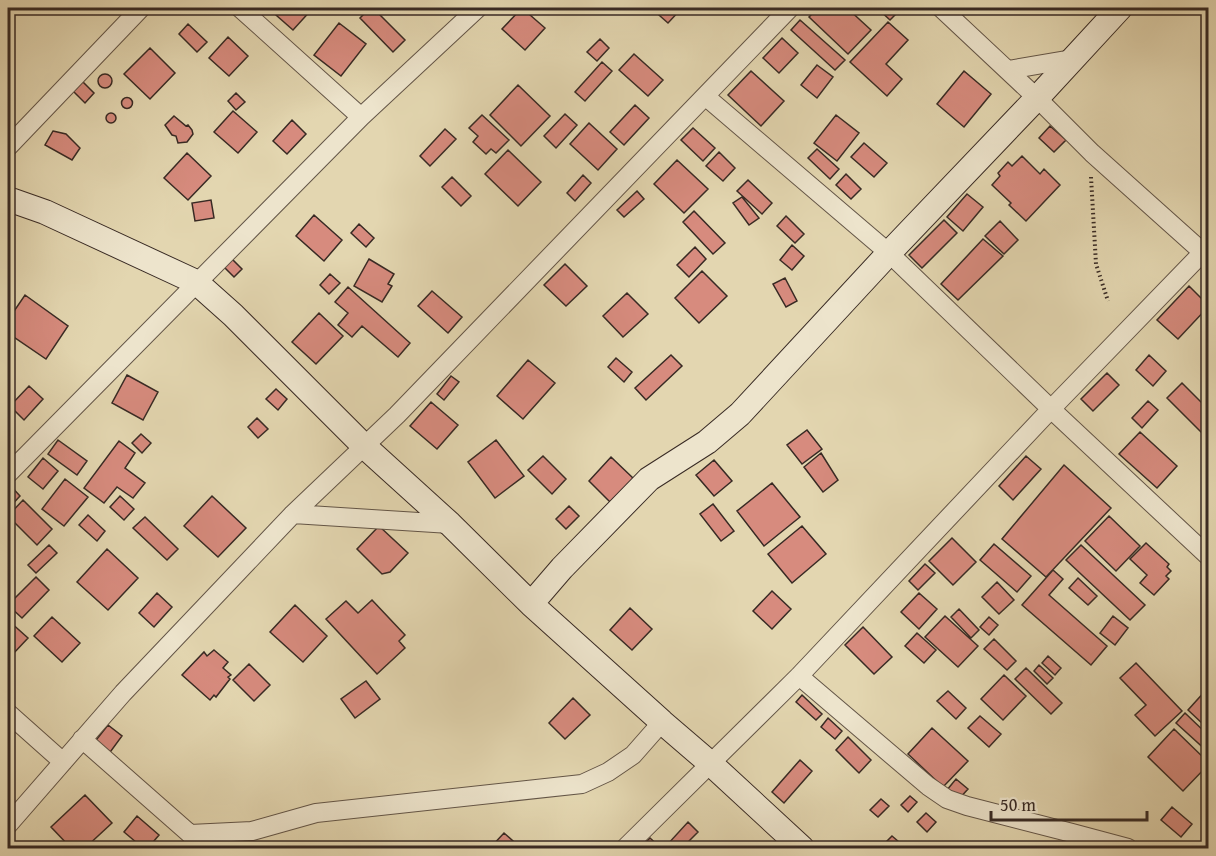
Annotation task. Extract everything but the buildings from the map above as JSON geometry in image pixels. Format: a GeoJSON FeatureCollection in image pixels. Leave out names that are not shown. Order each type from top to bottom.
{"type":"FeatureCollection","features":[{"type":"Feature","properties":{"kind":"main road"},"geometry":{"type":"LineString","coordinates":[[531,604],[562,568],[649,479],[707,442],[740,414],[1120,8]]}},
{"type":"Feature","properties":{"kind":"main road"},"geometry":{"type":"LineString","coordinates":[[8,199],[45,212],[196,282],[233,315],[364,446],[531,604],[711,764],[802,849]]}},
{"type":"Feature","properties":{"kind":"street"},"geometry":{"type":"LineString","coordinates":[[8,147],[141,8]]}},
{"type":"Feature","properties":{"kind":"street"},"geometry":{"type":"LineString","coordinates":[[240,8],[361,117]]}},
{"type":"Feature","properties":{"kind":"street"},"geometry":{"type":"LineString","coordinates":[[8,474],[361,117],[478,8]]}},
{"type":"Feature","properties":{"kind":"street"},"geometry":{"type":"LineString","coordinates":[[8,825],[123,693],[293,514],[397,415],[790,8]]}},
{"type":"Feature","properties":{"kind":"street"},"geometry":{"type":"LineString","coordinates":[[625,849],[799,676],[1051,409],[1207,252],[1092,153],[944,8]]}},
{"type":"Feature","properties":{"kind":"street"},"geometry":{"type":"LineString","coordinates":[[1008,70],[1072,59]]}},
{"type":"Feature","properties":{"kind":"street"},"geometry":{"type":"LineString","coordinates":[[705,96],[889,253],[1051,409],[1209,556]]}},
{"type":"Feature","properties":{"kind":"street"},"geometry":{"type":"LineString","coordinates":[[293,514],[450,525]]}},
{"type":"Feature","properties":{"kind":"street"},"geometry":{"type":"LineString","coordinates":[[799,676],[928,786],[947,799],[1128,849]]}},
{"type":"Feature","properties":{"kind":"street"},"geometry":{"type":"LineString","coordinates":[[8,713],[63,762]]}},
{"type":"Feature","properties":{"kind":"street"},"geometry":{"type":"LineString","coordinates":[[190,834],[251,840],[316,813],[582,784],[608,772],[633,755],[662,722]]}},
{"type":"Feature","properties":{"kind":"street"},"geometry":{"type":"LineString","coordinates":[[82,739],[205,849]]}},
{"type":"Feature","properties":{"kind":"path"},"geometry":{"type":"LineString","coordinates":[[1092,153],[1089,167],[1096,264],[1108,301]]}}]}
